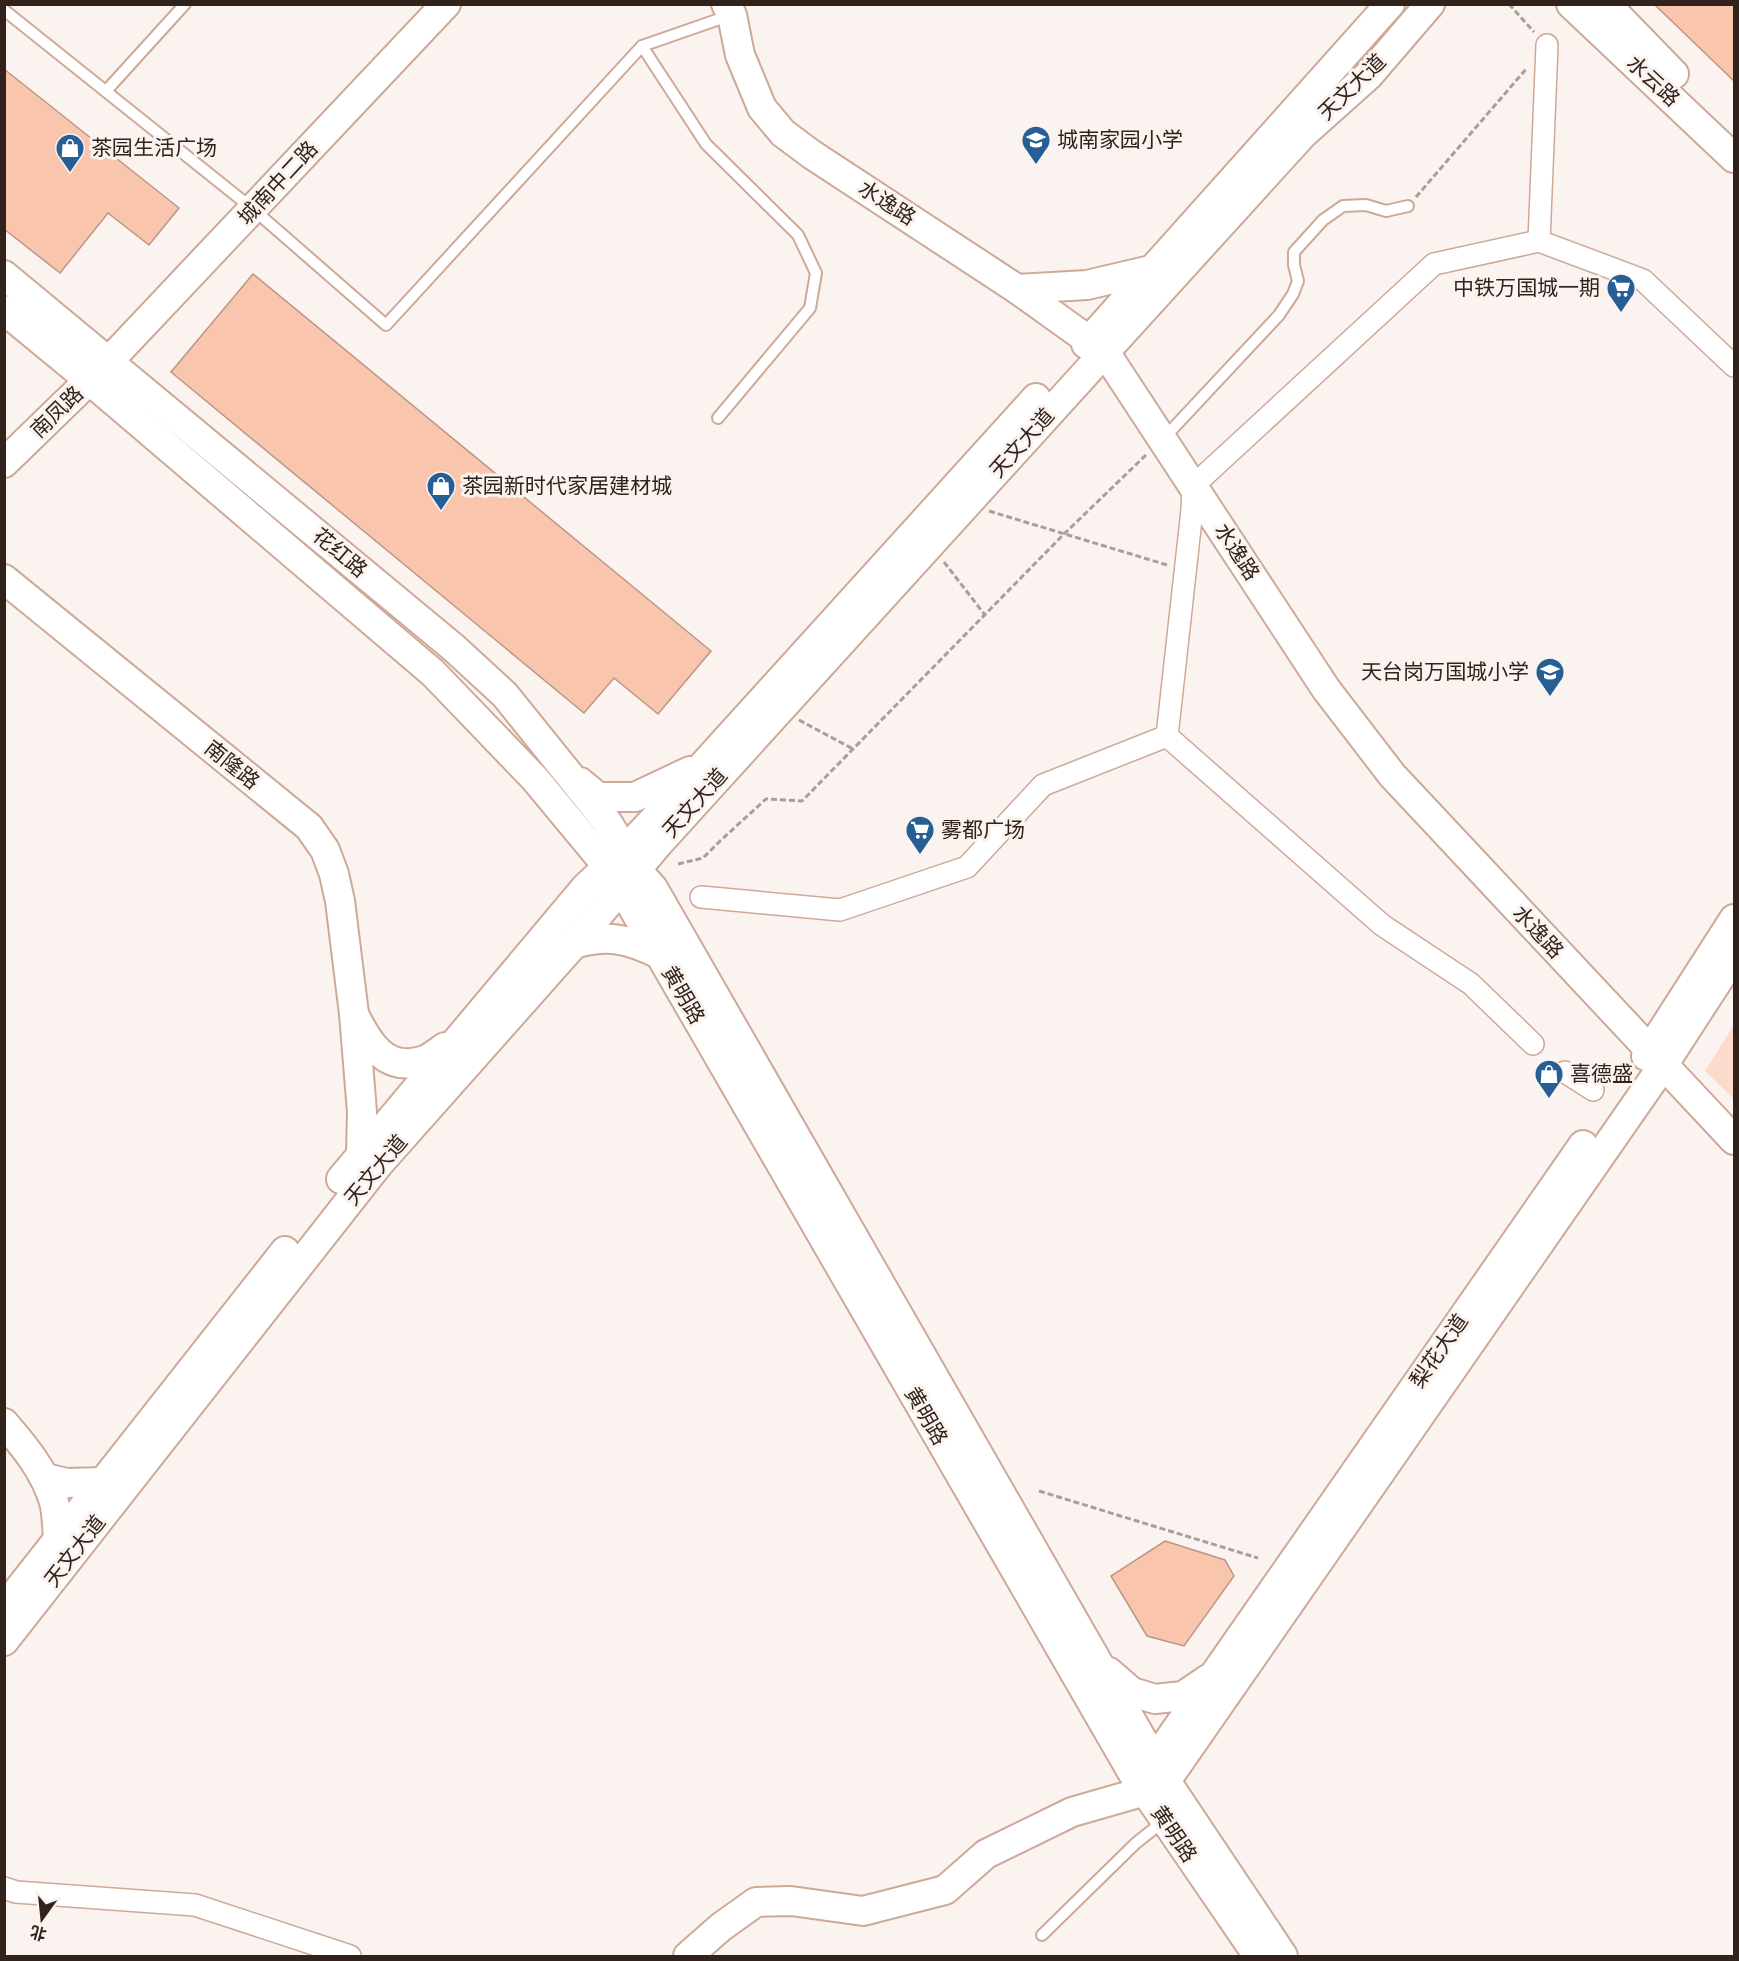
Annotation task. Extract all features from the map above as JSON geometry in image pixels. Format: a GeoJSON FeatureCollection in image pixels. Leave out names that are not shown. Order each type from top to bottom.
{"type":"FeatureCollection","features":[{"type":"Feature","properties":{"kind":"main road","name":"城南中二路"},"geometry":{"type":"LineString","coordinates":[[99,370],[446,4]]}},
{"type":"Feature","properties":{"kind":"main road","name":"天文大道"},"geometry":{"type":"LineString","coordinates":[[4,1608],[361,1154],[585,888],[622,868],[1097,346],[1150,270],[1390,4]]}},
{"type":"Feature","properties":{"kind":"main road","name":"天文大道"},"geometry":{"type":"LineString","coordinates":[[4,1641],[376,1166],[574,944],[622,868],[702,764],[1097,346],[1303,134],[1369,75],[1431,4]]}},
{"type":"Feature","properties":{"kind":"main road","name":"水云路"},"geometry":{"type":"LineString","coordinates":[[1571,4],[1734,158]]}},
{"type":"Feature","properties":{"kind":"main road","name":"水云路"},"geometry":{"type":"LineString","coordinates":[[1606,4],[1650,52],[1734,131]]}},
{"type":"Feature","properties":{"kind":"main road","name":"水逸路"},"geometry":{"type":"LineString","coordinates":[[733,8],[740,55],[762,108],[783,133],[811,154],[1017,289],[1097,346],[1162,439],[1326,689],[1392,775],[1734,1140]]}},
{"type":"Feature","properties":{"kind":"main road"},"geometry":{"type":"LineString","coordinates":[[1017,289],[1088,285],[1150,270]]}},
{"type":"Feature","properties":{"kind":"main road","name":"花红路"},"geometry":{"type":"LineString","coordinates":[[4,275],[99,370],[433,673],[622,868]]}},
{"type":"Feature","properties":{"kind":"main road","name":"花红路"},"geometry":{"type":"LineString","coordinates":[[4,310],[99,370],[454,648],[505,695],[608,823],[622,868]]}},
{"type":"Feature","properties":{"kind":"main road","name":"南凤路"},"geometry":{"type":"LineString","coordinates":[[4,463],[99,370]]}},
{"type":"Feature","properties":{"kind":"main road","name":"南隆路"},"geometry":{"type":"LineString","coordinates":[[4,579],[309,827],[325,850],[334,874],[340,901],[354,1014],[362,1112],[361,1154]]}},
{"type":"Feature","properties":{"kind":"main road"},"geometry":{"type":"LineString","coordinates":[[433,673],[464,691],[477,686],[478,679],[475,673],[454,648]]}},
{"type":"Feature","properties":{"kind":"main road"},"geometry":{"type":"LineString","coordinates":[[570,774],[598,797],[627,798],[635,797],[702,764]]}},
{"type":"Feature","properties":{"kind":"main road","name":"黄明路"},"geometry":{"type":"LineString","coordinates":[[622,868],[659,954],[1150,1776],[1283,1956]]}},
{"type":"Feature","properties":{"kind":"main road","name":"黄明路"},"geometry":{"type":"LineString","coordinates":[[622,868],[652,888],[1098,1662],[1150,1776],[1165,1820],[1258,1956]]}},
{"type":"Feature","properties":{"kind":"main road","name":"梨花大道"},"geometry":{"type":"LineString","coordinates":[[1150,1776],[1657,1057],[1734,919]]}},
{"type":"Feature","properties":{"kind":"main road"},"geometry":{"type":"LineString","coordinates":[[574,944],[591,939],[615,938],[634,942],[659,954]]}},
{"type":"Feature","properties":{"kind":"main road","name":"梨花大道"},"geometry":{"type":"LineString","coordinates":[[1150,1776],[1214,1675],[1657,1057],[1734,956]]}},
{"type":"Feature","properties":{"kind":"main road"},"geometry":{"type":"LineString","coordinates":[[354,1014],[368,1042],[379,1054],[392,1061],[407,1063],[425,1060],[457,1039]]}},
{"type":"Feature","properties":{"kind":"main road"},"geometry":{"type":"LineString","coordinates":[[4,1422],[24,1446],[45,1479],[54,1503],[58,1539]]}},
{"type":"Feature","properties":{"kind":"main road"},"geometry":{"type":"LineString","coordinates":[[45,1479],[67,1483],[104,1482]]}},
{"type":"Feature","properties":{"kind":"main road"},"geometry":{"type":"LineString","coordinates":[[1098,1662],[1132,1692],[1155,1699],[1183,1696],[1214,1675]]}},
{"type":"Feature","properties":{"kind":"main road"},"geometry":{"type":"LineString","coordinates":[[688,1956],[721,1927],[756,1902],[791,1901],[863,1911],[945,1890],[986,1854],[1150,1776]]}},
{"type":"Feature","properties":{"kind":"street"},"geometry":{"type":"LineString","coordinates":[[1539,241],[1546,45]]}},
{"type":"Feature","properties":{"kind":"street"},"geometry":{"type":"LineString","coordinates":[[1167,736],[1186,571],[1193,486],[1434,264],[1539,241],[1643,280],[1734,366]]}},
{"type":"Feature","properties":{"kind":"street"},"geometry":{"type":"LineString","coordinates":[[701,897],[840,910],[967,867],[1043,785],[1167,736]]}},
{"type":"Feature","properties":{"kind":"street"},"geometry":{"type":"LineString","coordinates":[[1167,736],[1382,925],[1471,984],[1533,1044]]}},
{"type":"Feature","properties":{"kind":"street"},"geometry":{"type":"LineString","coordinates":[[1565,1072],[1593,1090]]}},
{"type":"Feature","properties":{"kind":"street"},"geometry":{"type":"LineString","coordinates":[[4,1888],[16,1892],[195,1905],[350,1956]]}},
{"type":"Feature","properties":{"kind":"lane"},"geometry":{"type":"LineString","coordinates":[[106,91],[185,4]]}},
{"type":"Feature","properties":{"kind":"lane"},"geometry":{"type":"LineString","coordinates":[[4,10],[253,209],[386,325],[642,46],[733,8]]}},
{"type":"Feature","properties":{"kind":"lane"},"geometry":{"type":"LineString","coordinates":[[642,46],[706,144],[798,235],[816,273],[810,308],[718,418]]}},
{"type":"Feature","properties":{"kind":"lane"},"geometry":{"type":"LineString","coordinates":[[1162,439],[1280,315],[1298,281],[1294,252],[1323,219],[1343,206],[1366,205],[1386,211],[1408,206]]}},
{"type":"Feature","properties":{"kind":"lane"},"geometry":{"type":"LineString","coordinates":[[1042,1935],[1136,1844],[1165,1820]]}},
{"type":"Feature","properties":{"kind":"path"},"geometry":{"type":"LineString","coordinates":[[1408,206],[1546,45],[1509,4]]}},
{"type":"Feature","properties":{"kind":"path"},"geometry":{"type":"LineString","coordinates":[[678,864],[703,858],[766,799],[802,801],[1063,535],[1162,439]]}},
{"type":"Feature","properties":{"kind":"path"},"geometry":{"type":"LineString","coordinates":[[984,510],[1186,571]]}},
{"type":"Feature","properties":{"kind":"path"},"geometry":{"type":"LineString","coordinates":[[941,558],[985,615]]}},
{"type":"Feature","properties":{"kind":"path"},"geometry":{"type":"LineString","coordinates":[[799,720],[853,749]]}},
{"type":"Feature","properties":{"kind":"path"},"geometry":{"type":"LineString","coordinates":[[1039,1491],[1258,1558]]}},
{"type":"Feature","properties":{"kind":"shaded area"},"geometry":{"type":"Polygon","coordinates":[[[1734,1025],[1734,1099],[1705,1071],[1734,1025]]]}},
{"type":"Feature","properties":{"kind":"building"},"geometry":{"type":"Polygon","coordinates":[[[1654,4],[1734,4],[1734,81],[1654,4]]]}},
{"type":"Feature","properties":{"kind":"building","name":"茶园生活广场"},"geometry":{"type":"Polygon","coordinates":[[[4,69],[179,208],[149,245],[108,213],[60,273],[4,229],[4,69]]]}},
{"type":"Feature","properties":{"kind":"building","name":"茶园新时代家居建材城"},"geometry":{"type":"Polygon","coordinates":[[[253,274],[711,651],[658,714],[614,678],[584,713],[171,372],[253,274]]]}},
{"type":"Feature","properties":{"kind":"building"},"geometry":{"type":"Polygon","coordinates":[[[1165,1541],[1225,1560],[1234,1576],[1184,1646],[1147,1636],[1111,1576],[1165,1541]]]}},
{"type":"Feature","properties":{"kind":"place","name":"城南家园小学"},"geometry":{"type":"Point","coordinates":[1036,166]}},
{"type":"Feature","properties":{"kind":"place","name":"茶园生活广场"},"geometry":{"type":"Point","coordinates":[70,174]}},
{"type":"Feature","properties":{"kind":"place","name":"中铁万国城一期"},"geometry":{"type":"Point","coordinates":[1621,314]}},
{"type":"Feature","properties":{"kind":"place","name":"茶园新时代家居建材城"},"geometry":{"type":"Point","coordinates":[441,512]}},
{"type":"Feature","properties":{"kind":"place","name":"天台岗万国城小学"},"geometry":{"type":"Point","coordinates":[1550,698]}},
{"type":"Feature","properties":{"kind":"place","name":"雾都广场"},"geometry":{"type":"Point","coordinates":[920,856]}},
{"type":"Feature","properties":{"kind":"place","name":"喜德盛"},"geometry":{"type":"Point","coordinates":[1549,1100]}}]}
